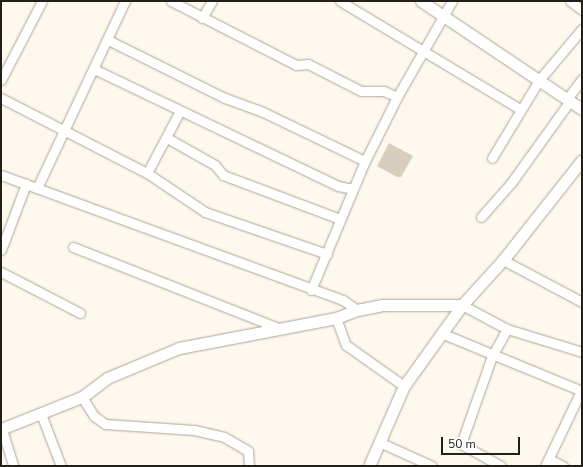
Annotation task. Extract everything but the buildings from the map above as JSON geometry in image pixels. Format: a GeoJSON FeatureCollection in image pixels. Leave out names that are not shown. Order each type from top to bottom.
{"type":"FeatureCollection","features":[{"type":"Feature","properties":{"kind":"street"},"geometry":{"type":"LineString","coordinates":[[1,80],[42,1]]}},
{"type":"Feature","properties":{"kind":"street"},"geometry":{"type":"LineString","coordinates":[[37,188],[108,40],[125,1]]}},
{"type":"Feature","properties":{"kind":"street"},"geometry":{"type":"LineString","coordinates":[[171,1],[296,65],[308,64],[361,91],[384,91],[397,96]]}},
{"type":"Feature","properties":{"kind":"street"},"geometry":{"type":"LineString","coordinates":[[202,18],[212,1]]}},
{"type":"Feature","properties":{"kind":"street"},"geometry":{"type":"LineString","coordinates":[[340,1],[520,109]]}},
{"type":"Feature","properties":{"kind":"street"},"geometry":{"type":"LineString","coordinates":[[421,1],[582,109]]}},
{"type":"Feature","properties":{"kind":"street"},"geometry":{"type":"LineString","coordinates":[[311,290],[365,161],[397,96],[452,1]]}},
{"type":"Feature","properties":{"kind":"street"},"geometry":{"type":"LineString","coordinates":[[570,1],[582,10]]}},
{"type":"Feature","properties":{"kind":"street"},"geometry":{"type":"LineString","coordinates":[[492,158],[520,109],[539,80],[582,29]]}},
{"type":"Feature","properties":{"kind":"street"},"geometry":{"type":"LineString","coordinates":[[108,40],[225,98],[263,112],[365,161]]}},
{"type":"Feature","properties":{"kind":"street"},"geometry":{"type":"LineString","coordinates":[[94,69],[338,186],[353,189]]}},
{"type":"Feature","properties":{"kind":"street"},"geometry":{"type":"LineString","coordinates":[[481,217],[511,183],[582,79]]}},
{"type":"Feature","properties":{"kind":"street"},"geometry":{"type":"LineString","coordinates":[[1,98],[147,173],[205,212],[327,254]]}},
{"type":"Feature","properties":{"kind":"street"},"geometry":{"type":"LineString","coordinates":[[147,173],[180,111]]}},
{"type":"Feature","properties":{"kind":"street"},"geometry":{"type":"LineString","coordinates":[[166,138],[215,165],[223,175],[340,219]]}},
{"type":"Feature","properties":{"kind":"street"},"geometry":{"type":"LineString","coordinates":[[369,466],[404,386],[462,305],[503,260],[582,160]]}},
{"type":"Feature","properties":{"kind":"street"},"geometry":{"type":"LineString","coordinates":[[1,176],[311,290],[343,300],[357,310]]}},
{"type":"Feature","properties":{"kind":"street"},"geometry":{"type":"LineString","coordinates":[[1,250],[26,184]]}},
{"type":"Feature","properties":{"kind":"street"},"geometry":{"type":"LineString","coordinates":[[73,247],[281,329]]}},
{"type":"Feature","properties":{"kind":"street"},"geometry":{"type":"LineString","coordinates":[[503,260],[582,302]]}},
{"type":"Feature","properties":{"kind":"street"},"geometry":{"type":"LineString","coordinates":[[1,272],[80,313]]}},
{"type":"Feature","properties":{"kind":"street"},"geometry":{"type":"LineString","coordinates":[[13,466],[1,429],[82,397],[107,378],[179,348],[336,318],[357,310],[382,305],[462,305],[506,329],[582,352]]}},
{"type":"Feature","properties":{"kind":"street"},"geometry":{"type":"LineString","coordinates":[[336,318],[346,345],[404,386]]}},
{"type":"Feature","properties":{"kind":"street"},"geometry":{"type":"LineString","coordinates":[[501,466],[461,444],[492,356],[506,329]]}},
{"type":"Feature","properties":{"kind":"street"},"geometry":{"type":"LineString","coordinates":[[441,333],[492,356],[581,391],[547,462],[563,466]]}},
{"type":"Feature","properties":{"kind":"street"},"geometry":{"type":"LineString","coordinates":[[82,397],[94,416],[105,424],[194,430],[224,437],[248,451],[249,466]]}},
{"type":"Feature","properties":{"kind":"street"},"geometry":{"type":"LineString","coordinates":[[41,414],[61,466]]}},
{"type":"Feature","properties":{"kind":"street"},"geometry":{"type":"LineString","coordinates":[[379,442],[432,466]]}}]}
